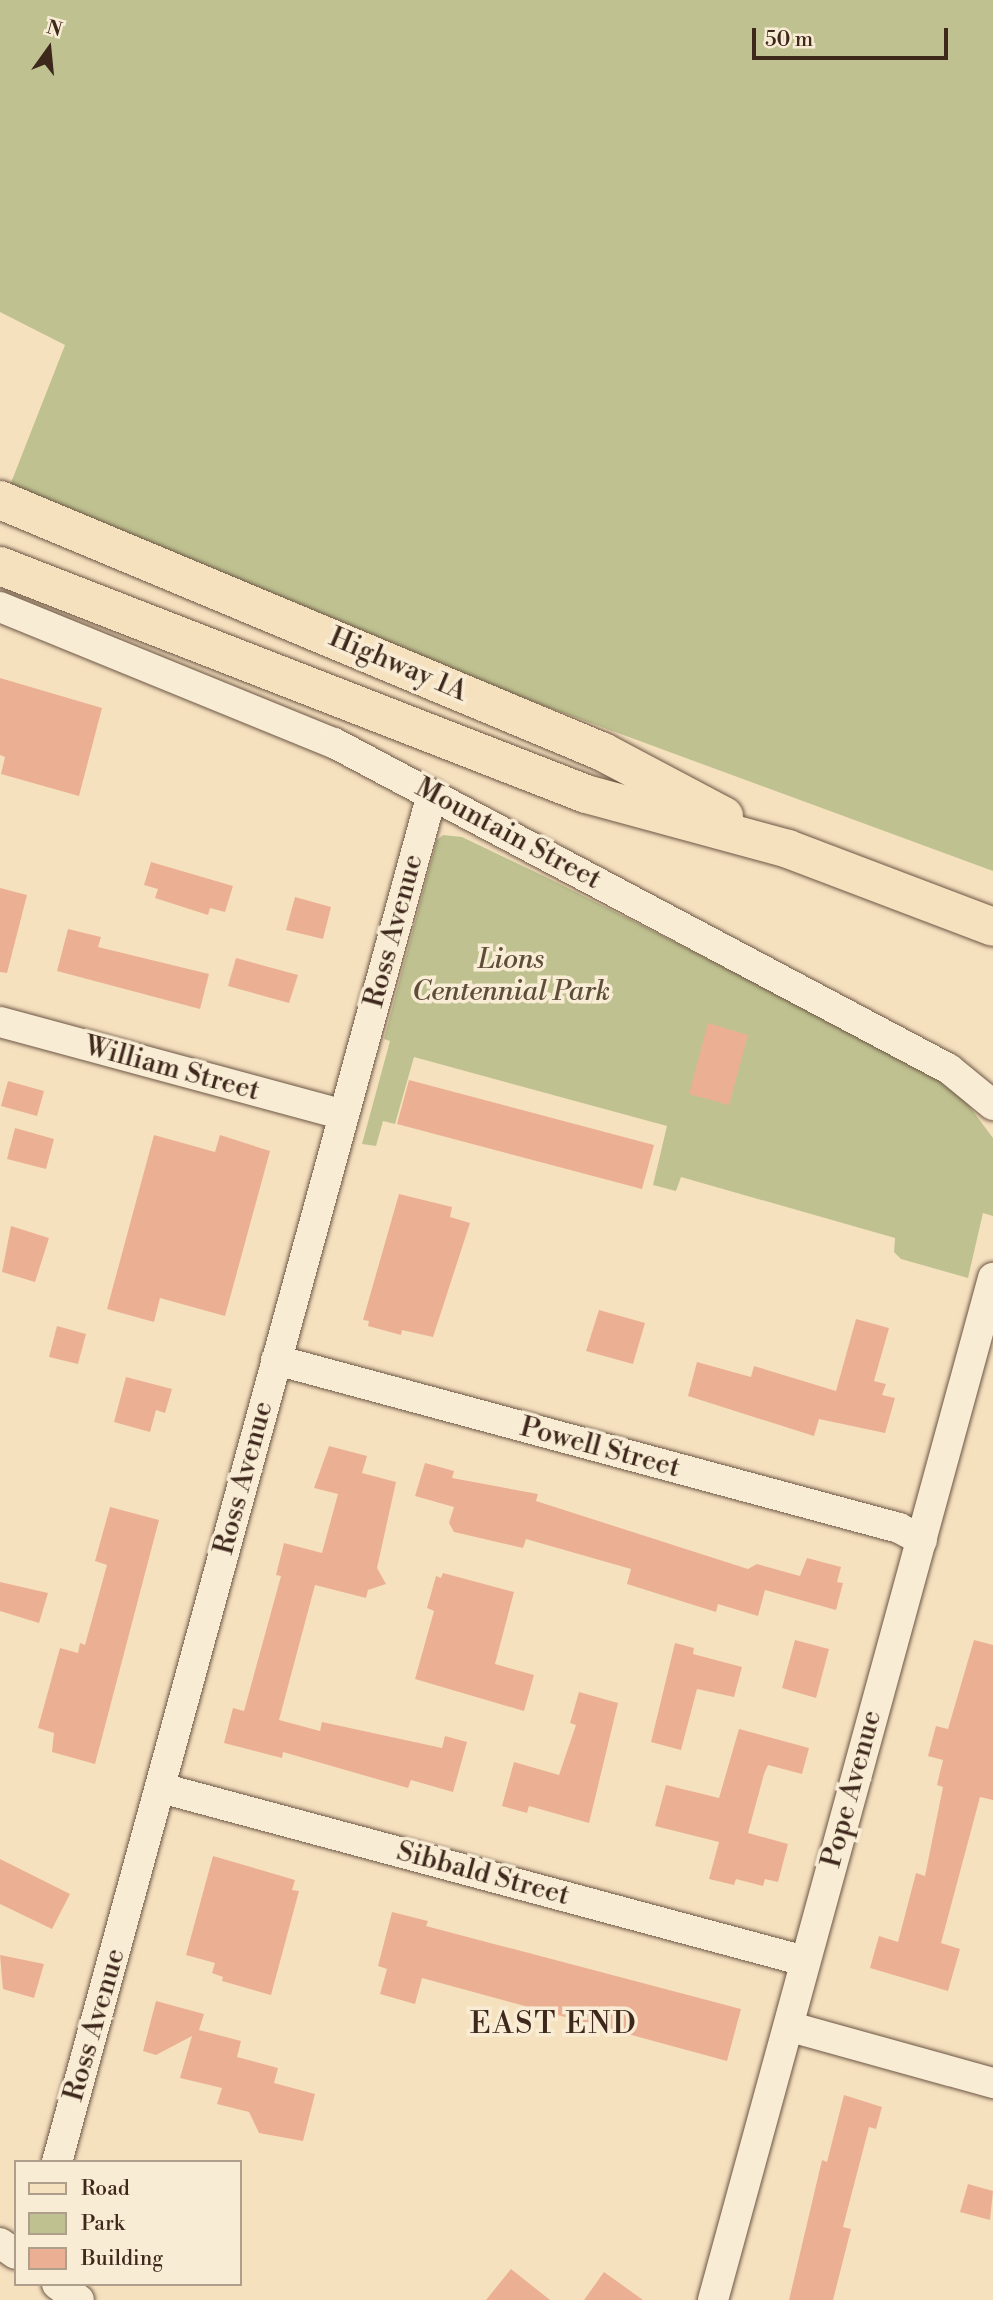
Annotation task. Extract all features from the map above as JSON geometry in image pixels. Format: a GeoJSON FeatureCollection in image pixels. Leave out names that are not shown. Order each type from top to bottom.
{"type":"FeatureCollection","features":[{"type":"Feature","properties":{"kind":"main road","name":"Highway 1A"},"geometry":{"type":"LineString","coordinates":[[0,500],[603,752],[788,849]]}},
{"type":"Feature","properties":{"kind":"main road","name":"Highway 1A"},"geometry":{"type":"LineString","coordinates":[[0,566],[586,794],[788,849],[993,927]]}},
{"type":"Feature","properties":{"kind":"street","name":"Mountain Street"},"geometry":{"type":"LineString","coordinates":[[0,607],[284,721],[432,794],[950,1069],[993,1105]]}},
{"type":"Feature","properties":{"kind":"street","name":"Ross Avenue"},"geometry":{"type":"LineString","coordinates":[[58,2160],[432,794]]}},
{"type":"Feature","properties":{"kind":"street","name":"William Street"},"geometry":{"type":"LineString","coordinates":[[0,1022],[344,1115]]}},
{"type":"Feature","properties":{"kind":"street","name":"Pope Avenue"},"geometry":{"type":"LineString","coordinates":[[713,2300],[791,2027],[805,1961],[993,1278]]}},
{"type":"Feature","properties":{"kind":"street","name":"Powell Street"},"geometry":{"type":"LineString","coordinates":[[276,1360],[899,1528],[922,1540]]}},
{"type":"Feature","properties":{"kind":"street","name":"Sibbald Street"},"geometry":{"type":"LineString","coordinates":[[161,1788],[805,1961]]}},
{"type":"Feature","properties":{"kind":"street"},"geometry":{"type":"LineString","coordinates":[[791,2027],[993,2084]]}},
{"type":"Feature","properties":{"kind":"street"},"geometry":{"type":"LineString","coordinates":[[60,2286],[79,2300]]}},
{"type":"Feature","properties":{"kind":"green space"},"geometry":{"type":"Polygon","coordinates":[[[0,0],[993,0],[993,871],[490,686],[7,493],[65,345],[0,312],[0,0]]]}},
{"type":"Feature","properties":{"kind":"green space","name":"Lions Centennial Park"},"geometry":{"type":"Polygon","coordinates":[[[443,835],[462,837],[548,878],[922,1067],[963,1098],[993,1138],[993,1216],[983,1213],[968,1278],[901,1259],[894,1252],[895,1238],[681,1177],[676,1191],[653,1185],[667,1126],[414,1057],[395,1124],[383,1121],[376,1146],[362,1144],[390,1041],[384,1039],[437,840],[443,835]]]}},
{"type":"Feature","properties":{"kind":"building"},"geometry":{"type":"Polygon","coordinates":[[[0,678],[102,708],[79,796],[1,774],[5,757],[0,755],[0,678]]]}},
{"type":"Feature","properties":{"kind":"building"},"geometry":{"type":"Polygon","coordinates":[[[151,862],[233,886],[225,912],[210,908],[208,915],[155,898],[158,889],[144,885],[151,862]]]}},
{"type":"Feature","properties":{"kind":"building"},"geometry":{"type":"Polygon","coordinates":[[[0,888],[27,895],[7,973],[0,972],[0,888]]]}},
{"type":"Feature","properties":{"kind":"building"},"geometry":{"type":"Polygon","coordinates":[[[295,897],[331,907],[323,939],[286,930],[295,897]]]}},
{"type":"Feature","properties":{"kind":"building"},"geometry":{"type":"Polygon","coordinates":[[[68,929],[101,937],[98,947],[209,974],[200,1009],[57,971],[68,929]]]}},
{"type":"Feature","properties":{"kind":"building"},"geometry":{"type":"Polygon","coordinates":[[[236,958],[298,975],[289,1003],[228,986],[236,958]]]}},
{"type":"Feature","properties":{"kind":"building"},"geometry":{"type":"Polygon","coordinates":[[[708,1023],[748,1035],[729,1105],[689,1094],[708,1023]]]}},
{"type":"Feature","properties":{"kind":"building"},"geometry":{"type":"Polygon","coordinates":[[[409,1080],[654,1145],[642,1189],[397,1124],[409,1080]]]}},
{"type":"Feature","properties":{"kind":"building"},"geometry":{"type":"Polygon","coordinates":[[[8,1081],[44,1091],[37,1116],[1,1106],[8,1081]]]}},
{"type":"Feature","properties":{"kind":"building"},"geometry":{"type":"Polygon","coordinates":[[[15,1128],[54,1139],[46,1169],[7,1159],[15,1128]]]}},
{"type":"Feature","properties":{"kind":"building"},"geometry":{"type":"Polygon","coordinates":[[[154,1135],[215,1152],[220,1135],[270,1151],[225,1316],[160,1298],[154,1322],[107,1309],[154,1135]]]}},
{"type":"Feature","properties":{"kind":"building"},"geometry":{"type":"Polygon","coordinates":[[[399,1194],[452,1207],[450,1217],[470,1223],[433,1337],[402,1330],[401,1335],[368,1326],[369,1321],[363,1320],[399,1194]]]}},
{"type":"Feature","properties":{"kind":"building"},"geometry":{"type":"Polygon","coordinates":[[[11,1226],[49,1238],[35,1282],[2,1272],[11,1226]]]}},
{"type":"Feature","properties":{"kind":"building"},"geometry":{"type":"Polygon","coordinates":[[[599,1310],[645,1323],[633,1364],[586,1351],[599,1310]]]}},
{"type":"Feature","properties":{"kind":"building"},"geometry":{"type":"Polygon","coordinates":[[[856,1319],[889,1328],[874,1381],[886,1384],[882,1395],[895,1398],[885,1433],[819,1419],[814,1436],[688,1396],[697,1362],[751,1377],[754,1366],[836,1391],[856,1319]]]}},
{"type":"Feature","properties":{"kind":"building"},"geometry":{"type":"Polygon","coordinates":[[[57,1326],[86,1334],[78,1364],[49,1357],[57,1326]]]}},
{"type":"Feature","properties":{"kind":"building"},"geometry":{"type":"Polygon","coordinates":[[[126,1377],[172,1389],[165,1413],[156,1410],[150,1432],[114,1422],[126,1377]]]}},
{"type":"Feature","properties":{"kind":"building"},"geometry":{"type":"Polygon","coordinates":[[[329,1446],[367,1456],[362,1473],[396,1482],[377,1568],[386,1584],[368,1590],[366,1598],[315,1585],[279,1720],[320,1731],[322,1722],[442,1748],[445,1736],[467,1742],[453,1792],[411,1780],[408,1788],[283,1752],[282,1758],[224,1743],[233,1708],[244,1711],[281,1576],[276,1575],[284,1543],[322,1553],[338,1494],[314,1488],[329,1446]]]}},
{"type":"Feature","properties":{"kind":"building"},"geometry":{"type":"Polygon","coordinates":[[[425,1463],[454,1471],[452,1478],[538,1494],[536,1501],[748,1569],[757,1564],[800,1576],[807,1558],[841,1567],[837,1582],[843,1583],[836,1610],[765,1590],[758,1616],[718,1604],[716,1612],[627,1584],[631,1569],[526,1539],[523,1548],[454,1532],[449,1523],[454,1507],[415,1496],[425,1463]]]}},
{"type":"Feature","properties":{"kind":"building"},"geometry":{"type":"Polygon","coordinates":[[[110,1507],[159,1520],[95,1764],[52,1752],[54,1733],[38,1728],[60,1648],[78,1653],[80,1643],[85,1645],[107,1565],[95,1561],[110,1507]]]}},
{"type":"Feature","properties":{"kind":"building"},"geometry":{"type":"Polygon","coordinates":[[[443,1573],[514,1592],[495,1664],[534,1675],[524,1711],[415,1679],[434,1611],[427,1608],[436,1576],[441,1578],[443,1573]]]}},
{"type":"Feature","properties":{"kind":"building"},"geometry":{"type":"Polygon","coordinates":[[[0,1582],[48,1593],[39,1623],[0,1611],[0,1582]]]}},
{"type":"Feature","properties":{"kind":"building"},"geometry":{"type":"Polygon","coordinates":[[[795,1640],[829,1649],[816,1698],[782,1688],[795,1640]]]}},
{"type":"Feature","properties":{"kind":"building"},"geometry":{"type":"Polygon","coordinates":[[[974,1640],[993,1645],[993,1800],[980,1797],[941,1943],[960,1949],[948,1991],[870,1968],[879,1936],[898,1942],[916,1873],[925,1876],[943,1787],[937,1785],[943,1760],[928,1756],[936,1726],[948,1729],[974,1640]]]}},
{"type":"Feature","properties":{"kind":"building"},"geometry":{"type":"Polygon","coordinates":[[[675,1643],[694,1648],[693,1654],[742,1667],[734,1697],[697,1689],[681,1750],[651,1742],[675,1643]]]}},
{"type":"Feature","properties":{"kind":"building"},"geometry":{"type":"Polygon","coordinates":[[[579,1692],[618,1703],[589,1823],[529,1806],[527,1813],[502,1806],[514,1762],[559,1775],[576,1725],[570,1723],[579,1692]]]}},
{"type":"Feature","properties":{"kind":"building"},"geometry":{"type":"Polygon","coordinates":[[[739,1729],[809,1748],[802,1774],[768,1765],[764,1774],[748,1833],[788,1844],[778,1882],[765,1879],[763,1886],[736,1879],[734,1885],[709,1879],[719,1842],[655,1826],[666,1785],[719,1798],[739,1729]]]}},
{"type":"Feature","properties":{"kind":"building"},"geometry":{"type":"Polygon","coordinates":[[[213,1856],[295,1880],[292,1890],[299,1891],[271,1995],[222,1981],[223,1977],[212,1973],[215,1963],[186,1955],[213,1856]]]}},
{"type":"Feature","properties":{"kind":"building"},"geometry":{"type":"Polygon","coordinates":[[[0,1859],[70,1894],[52,1929],[0,1904],[0,1859]]]}},
{"type":"Feature","properties":{"kind":"building"},"geometry":{"type":"Polygon","coordinates":[[[392,1912],[428,1921],[426,1926],[741,2009],[727,2061],[422,1978],[415,2004],[380,1994],[387,1969],[378,1966],[392,1912]]]}},
{"type":"Feature","properties":{"kind":"building"},"geometry":{"type":"Polygon","coordinates":[[[0,1955],[44,1964],[34,1998],[3,1989],[0,1955]]]}},
{"type":"Feature","properties":{"kind":"building"},"geometry":{"type":"Polygon","coordinates":[[[156,2001],[204,2014],[199,2030],[241,2041],[237,2057],[278,2068],[274,2083],[315,2094],[303,2141],[259,2133],[249,2112],[217,2104],[222,2088],[180,2078],[192,2036],[156,2055],[143,2051],[156,2001]]]}},
{"type":"Feature","properties":{"kind":"building"},"geometry":{"type":"Polygon","coordinates":[[[844,2095],[882,2107],[876,2129],[869,2127],[843,2227],[851,2229],[833,2300],[789,2300],[822,2160],[827,2162],[844,2095]]]}},
{"type":"Feature","properties":{"kind":"building"},"geometry":{"type":"Polygon","coordinates":[[[968,2184],[993,2191],[990,2220],[960,2212],[968,2184]]]}},
{"type":"Feature","properties":{"kind":"building"},"geometry":{"type":"Polygon","coordinates":[[[511,2269],[550,2300],[486,2300],[511,2269]]]}},
{"type":"Feature","properties":{"kind":"building"},"geometry":{"type":"Polygon","coordinates":[[[604,2272],[643,2300],[584,2300],[604,2272]]]}},
{"type":"Feature","properties":{"kind":"district","name":"EAST END"},"geometry":{"type":"Point","coordinates":[554,2024]}}]}
